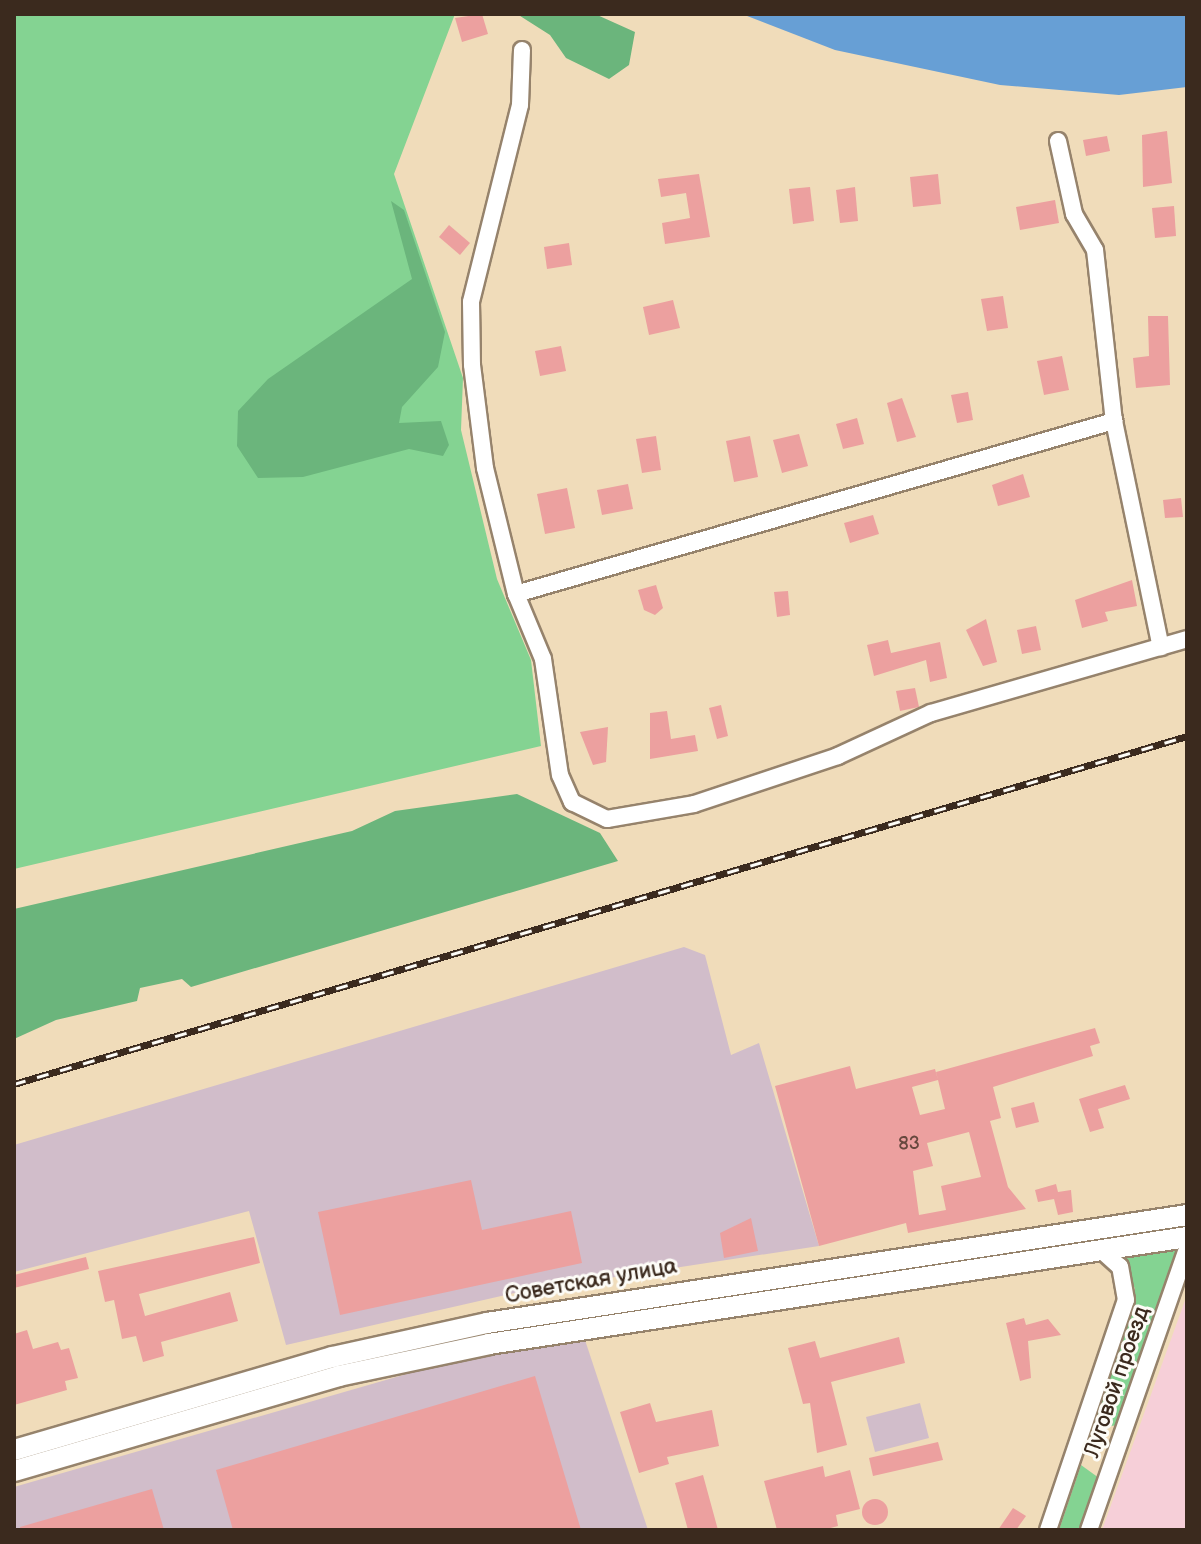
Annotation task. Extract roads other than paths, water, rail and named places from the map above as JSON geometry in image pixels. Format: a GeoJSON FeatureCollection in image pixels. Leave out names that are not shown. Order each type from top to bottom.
{"type":"FeatureCollection","features":[{"type":"Feature","properties":{"kind":"main road","name":"Советская улица"},"geometry":{"type":"LineString","coordinates":[[14,1450],[332,1357],[487,1323],[1187,1215]]}},
{"type":"Feature","properties":{"kind":"main road","name":"Советская улица"},"geometry":{"type":"LineString","coordinates":[[14,1471],[339,1376],[489,1344],[1187,1237]]}},
{"type":"Feature","properties":{"kind":"street"},"geometry":{"type":"LineString","coordinates":[[522,50],[520,105],[471,302],[476,418],[516,594],[543,659],[567,794],[586,814],[607,819],[694,804],[838,756],[931,713],[1187,639]]}},
{"type":"Feature","properties":{"kind":"street"},"geometry":{"type":"LineString","coordinates":[[1058,141],[1074,214],[1095,250],[1114,421],[1161,647]]}},
{"type":"Feature","properties":{"kind":"street"},"geometry":{"type":"LineString","coordinates":[[516,594],[1114,421]]}},
{"type":"Feature","properties":{"kind":"street","name":"Луговой проезд"},"geometry":{"type":"LineString","coordinates":[[1089,1530],[1187,1249]]}},
{"type":"Feature","properties":{"kind":"street","name":"Луговой проезд"},"geometry":{"type":"LineString","coordinates":[[1048,1530],[1126,1300],[1120,1267],[1101,1250]]}},
{"type":"Feature","properties":{"kind":"water"},"geometry":{"type":"Polygon","coordinates":[[[742,14],[1187,14],[1187,87],[1119,95],[1000,85],[835,50],[742,14]]]}},
{"type":"Feature","properties":{"kind":"railway"},"geometry":{"type":"LineString","coordinates":[[14,1084],[1187,736]]}}]}
